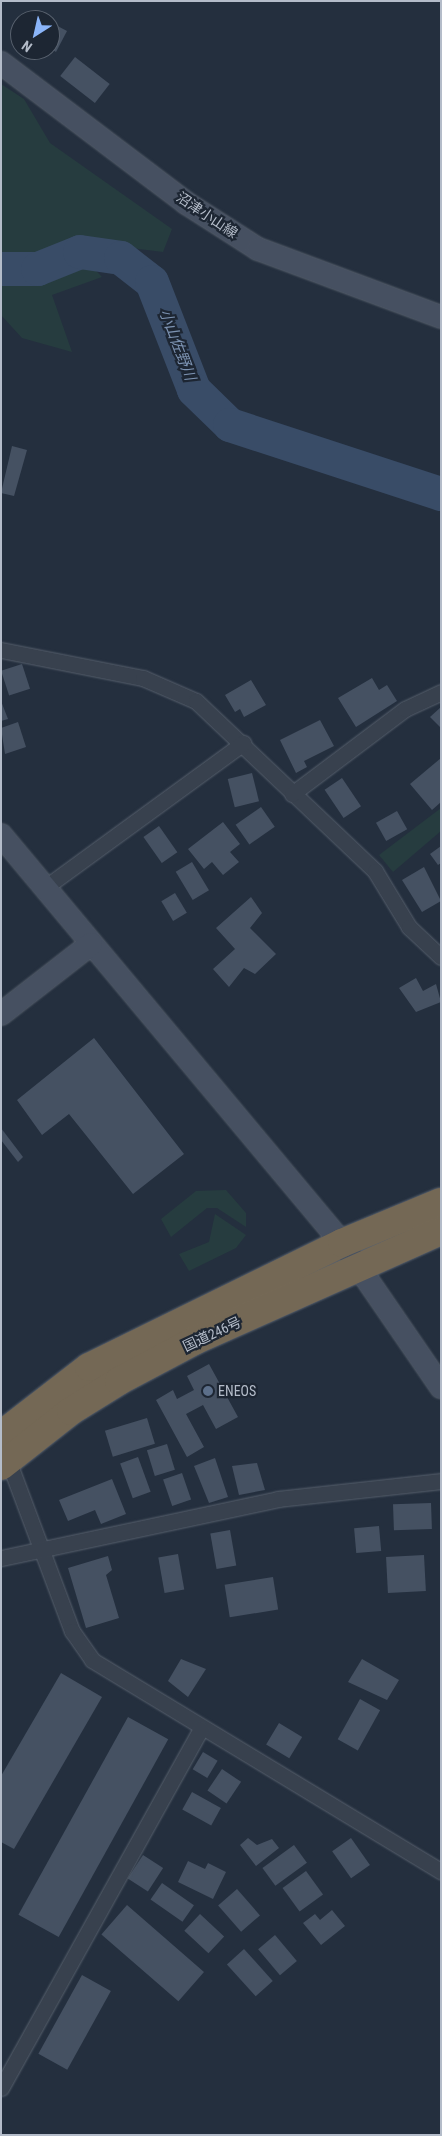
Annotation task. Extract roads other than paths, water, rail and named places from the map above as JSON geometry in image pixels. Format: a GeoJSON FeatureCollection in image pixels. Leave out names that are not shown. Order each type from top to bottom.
{"type":"FeatureCollection","features":[{"type":"Feature","properties":{"kind":"highway","name":"国道246号"},"geometry":{"type":"LineString","coordinates":[[4,1454],[89,1367],[342,1243],[441,1202]]}},
{"type":"Feature","properties":{"kind":"highway","name":"国道246号"},"geometry":{"type":"LineString","coordinates":[[4,1454],[119,1381],[196,1340],[441,1231]]}},
{"type":"Feature","properties":{"kind":"street","name":"沼津小山線"},"geometry":{"type":"LineString","coordinates":[[1,63],[186,203],[258,249],[441,317]]}},
{"type":"Feature","properties":{"kind":"street"},"geometry":{"type":"LineString","coordinates":[[1,650],[177,690],[243,744],[292,794],[375,871],[409,927],[441,957]]}},
{"type":"Feature","properties":{"kind":"street"},"geometry":{"type":"LineString","coordinates":[[292,794],[405,709],[441,692]]}},
{"type":"Feature","properties":{"kind":"street"},"geometry":{"type":"LineString","coordinates":[[43,889],[243,744]]}},
{"type":"Feature","properties":{"kind":"street"},"geometry":{"type":"LineString","coordinates":[[1,835],[43,889],[342,1243],[361,1267],[441,1387]]}},
{"type":"Feature","properties":{"kind":"street"},"geometry":{"type":"LineString","coordinates":[[1,1014],[91,944]]}},
{"type":"Feature","properties":{"kind":"street"},"geometry":{"type":"LineString","coordinates":[[4,1454],[45,1551],[80,1648],[105,1671],[441,1871]]}},
{"type":"Feature","properties":{"kind":"street"},"geometry":{"type":"LineString","coordinates":[[1,1558],[45,1551],[278,1499],[441,1481]]}},
{"type":"Feature","properties":{"kind":"street"},"geometry":{"type":"LineString","coordinates":[[1,2088],[201,1729]]}},
{"type":"Feature","properties":{"kind":"waterway","name":"小山佐野川"},"geometry":{"type":"LineString","coordinates":[[1,269],[38,269],[80,252],[121,258],[152,282],[194,390],[230,425],[441,494]]}},
{"type":"Feature","properties":{"kind":"place","name":"ENEOS"},"geometry":{"type":"Point","coordinates":[208,1391]}}]}
